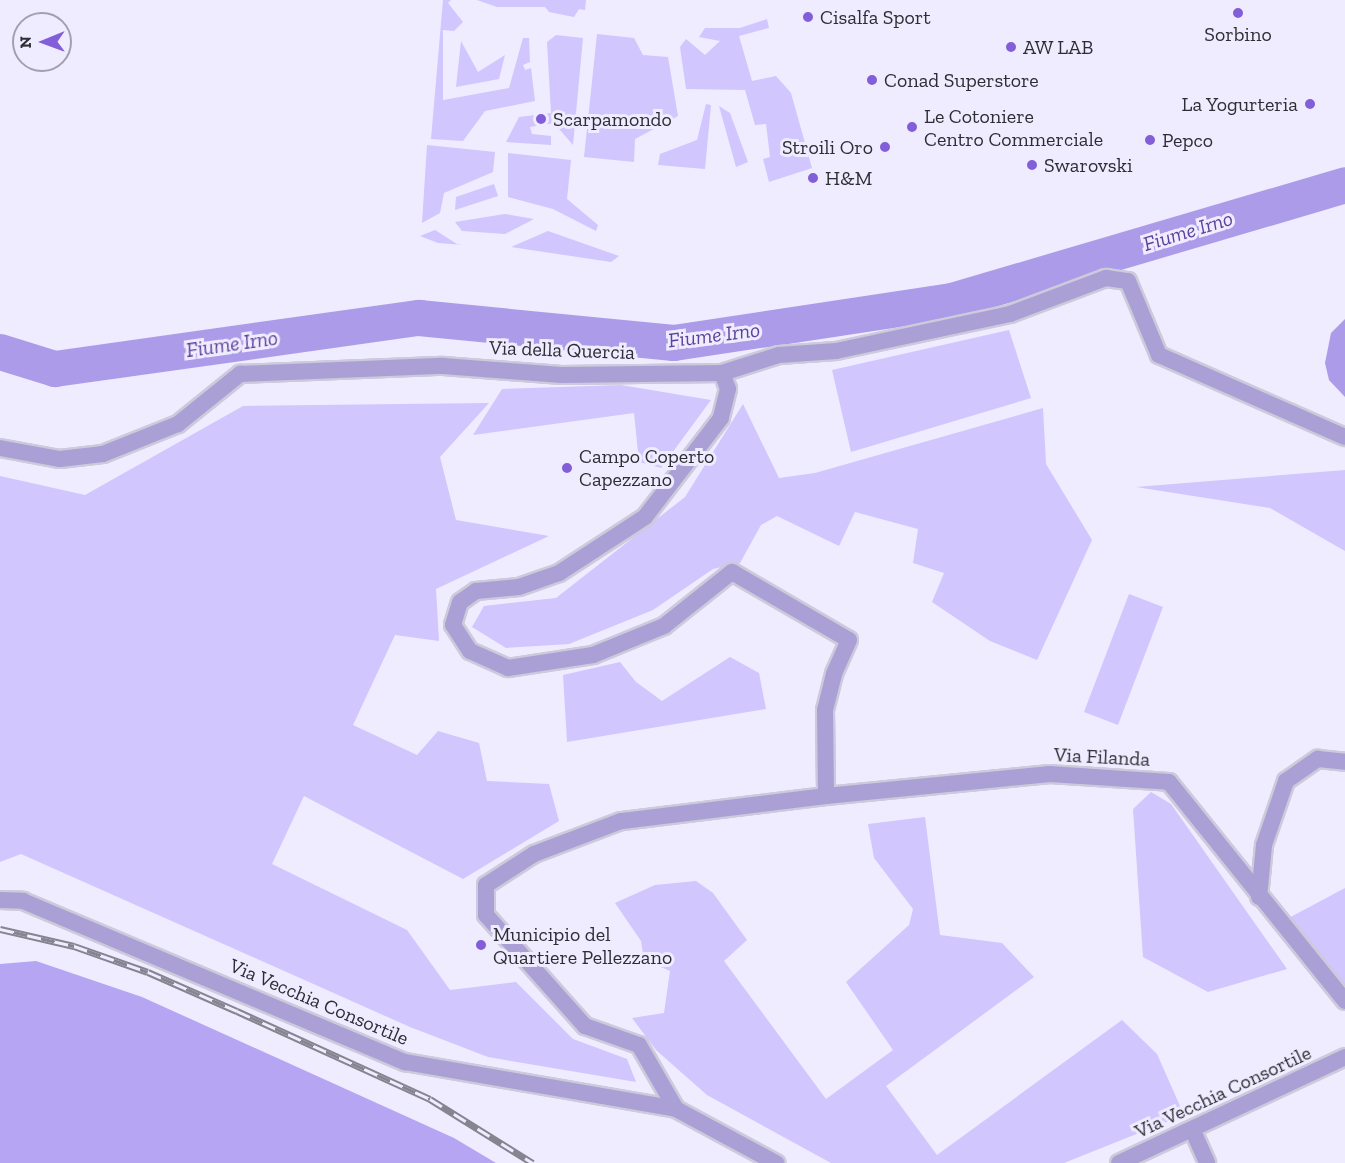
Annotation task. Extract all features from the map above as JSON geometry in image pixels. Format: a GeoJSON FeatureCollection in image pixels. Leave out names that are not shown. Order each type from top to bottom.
{"type":"FeatureCollection","features":[{"type":"Feature","properties":{"kind":"street","name":"Via della Quercia"},"geometry":{"type":"LineString","coordinates":[[0,448],[60,459],[103,454],[178,424],[240,374],[443,366],[561,375],[722,373],[779,355],[836,351],[1010,314],[1106,278],[1128,281],[1160,355],[1345,437]]}},
{"type":"Feature","properties":{"kind":"street"},"geometry":{"type":"LineString","coordinates":[[676,1108],[639,1045],[585,1026],[486,915],[486,885],[534,854],[621,821],[826,796],[825,710],[834,674],[849,640],[732,572],[663,627],[593,655],[508,668],[470,651],[453,625],[460,602],[476,591],[519,587],[559,573],[645,517],[721,418],[728,388],[722,373]]}},
{"type":"Feature","properties":{"kind":"street"},"geometry":{"type":"LineString","coordinates":[[1259,897],[1264,845],[1286,781],[1318,759],[1345,762]]}},
{"type":"Feature","properties":{"kind":"street","name":"Via Filanda"},"geometry":{"type":"LineString","coordinates":[[826,796],[1050,774],[1169,782],[1259,897],[1345,1001]]}},
{"type":"Feature","properties":{"kind":"street","name":"Via Vecchia Consortile"},"geometry":{"type":"LineString","coordinates":[[0,900],[23,901],[405,1062],[676,1108],[776,1163]]}},
{"type":"Feature","properties":{"kind":"street","name":"Via Vecchia Consortile"},"geometry":{"type":"LineString","coordinates":[[1119,1163],[1193,1131],[1345,1057]]}},
{"type":"Feature","properties":{"kind":"street"},"geometry":{"type":"LineString","coordinates":[[1193,1131],[1207,1163]]}},
{"type":"Feature","properties":{"kind":"shaded area"},"geometry":{"type":"Polygon","coordinates":[[[443,0],[451,0],[448,3],[463,22],[454,31],[443,30],[443,100],[509,88],[523,38],[529,38],[530,62],[523,65],[525,70],[531,68],[535,101],[485,111],[463,141],[431,139],[443,0]]]}},
{"type":"Feature","properties":{"kind":"shaded area"},"geometry":{"type":"Polygon","coordinates":[[[477,0],[586,0],[585,10],[579,9],[574,17],[549,12],[545,7],[497,7],[477,0]]]}},
{"type":"Feature","properties":{"kind":"shaded area"},"geometry":{"type":"Polygon","coordinates":[[[767,19],[769,28],[739,36],[752,81],[776,76],[791,93],[812,168],[769,182],[763,159],[770,157],[766,124],[755,125],[745,90],[686,89],[680,47],[686,39],[705,55],[720,41],[699,37],[705,28],[740,28],[767,19]]]}},
{"type":"Feature","properties":{"kind":"shaded area"},"geometry":{"type":"Polygon","coordinates":[[[597,34],[634,38],[643,55],[668,57],[678,116],[635,139],[634,162],[584,157],[597,34]]]}},
{"type":"Feature","properties":{"kind":"shaded area"},"geometry":{"type":"Polygon","coordinates":[[[556,35],[583,38],[573,145],[554,123],[530,127],[532,134],[551,136],[551,145],[506,142],[519,117],[551,113],[547,42],[556,35]]]}},
{"type":"Feature","properties":{"kind":"shaded area"},"geometry":{"type":"Polygon","coordinates":[[[461,41],[478,72],[505,55],[499,79],[456,87],[461,41]]]}},
{"type":"Feature","properties":{"kind":"shaded area"},"geometry":{"type":"Polygon","coordinates":[[[706,104],[711,105],[705,169],[658,165],[660,154],[697,140],[706,104]]]}},
{"type":"Feature","properties":{"kind":"shaded area"},"geometry":{"type":"Polygon","coordinates":[[[719,106],[730,113],[748,162],[736,167],[719,106]]]}},
{"type":"Feature","properties":{"kind":"shaded area"},"geometry":{"type":"Polygon","coordinates":[[[427,145],[495,152],[493,172],[444,193],[440,213],[422,223],[427,145]]]}},
{"type":"Feature","properties":{"kind":"shaded area"},"geometry":{"type":"Polygon","coordinates":[[[508,153],[571,160],[567,199],[598,225],[596,231],[553,209],[508,197],[508,153]]]}},
{"type":"Feature","properties":{"kind":"shaded area"},"geometry":{"type":"Polygon","coordinates":[[[494,184],[498,196],[455,210],[456,197],[494,184]]]}},
{"type":"Feature","properties":{"kind":"shaded area"},"geometry":{"type":"Polygon","coordinates":[[[505,214],[534,219],[505,234],[462,231],[455,222],[505,214]]]}},
{"type":"Feature","properties":{"kind":"shaded area"},"geometry":{"type":"Polygon","coordinates":[[[435,230],[457,244],[464,245],[438,243],[420,236],[435,230]]]}},
{"type":"Feature","properties":{"kind":"shaded area"},"geometry":{"type":"Polygon","coordinates":[[[548,231],[619,256],[611,262],[511,247],[548,231]]]}},
{"type":"Feature","properties":{"kind":"shaded area"},"geometry":{"type":"Polygon","coordinates":[[[1345,319],[1345,397],[1329,380],[1325,363],[1331,333],[1345,319]]]}},
{"type":"Feature","properties":{"kind":"shaded area"},"geometry":{"type":"Polygon","coordinates":[[[1009,330],[1031,398],[851,452],[832,370],[1009,330]]]}},
{"type":"Feature","properties":{"kind":"shaded area"},"geometry":{"type":"Polygon","coordinates":[[[621,385],[711,400],[661,468],[639,462],[634,413],[473,435],[502,389],[621,385]]]}},
{"type":"Feature","properties":{"kind":"shaded area"},"geometry":{"type":"Polygon","coordinates":[[[489,403],[440,457],[456,520],[549,536],[436,589],[439,641],[395,635],[353,725],[417,755],[438,731],[479,743],[487,781],[549,784],[559,821],[463,879],[304,796],[272,864],[407,930],[450,990],[516,982],[573,1039],[627,1059],[636,1082],[488,1057],[410,1027],[21,854],[0,862],[0,476],[85,495],[243,406],[489,403]]]}},
{"type":"Feature","properties":{"kind":"shaded area"},"geometry":{"type":"Polygon","coordinates":[[[743,404],[779,478],[815,473],[1043,408],[1046,464],[1092,540],[1037,660],[990,641],[932,602],[944,573],[913,563],[918,529],[855,512],[839,546],[777,516],[761,525],[740,563],[713,569],[653,610],[569,644],[506,648],[472,627],[484,606],[556,598],[685,497],[743,404]]]}},
{"type":"Feature","properties":{"kind":"shaded area"},"geometry":{"type":"Polygon","coordinates":[[[1345,470],[1345,551],[1270,508],[1136,487],[1345,470]]]}},
{"type":"Feature","properties":{"kind":"shaded area"},"geometry":{"type":"Polygon","coordinates":[[[1129,594],[1163,607],[1118,725],[1084,712],[1129,594]]]}},
{"type":"Feature","properties":{"kind":"shaded area"},"geometry":{"type":"Polygon","coordinates":[[[730,657],[759,673],[766,709],[567,742],[563,675],[620,662],[636,682],[662,701],[730,657]]]}},
{"type":"Feature","properties":{"kind":"shaded area"},"geometry":{"type":"Polygon","coordinates":[[[1151,792],[1171,804],[1287,969],[1208,992],[1143,957],[1133,809],[1151,792]]]}},
{"type":"Feature","properties":{"kind":"shaded area"},"geometry":{"type":"Polygon","coordinates":[[[925,817],[940,935],[1002,943],[1034,977],[886,1086],[937,1155],[1122,1020],[1157,1054],[1184,1115],[1064,1163],[831,1163],[707,1095],[656,1050],[632,1018],[664,1013],[670,971],[644,960],[641,941],[615,903],[655,885],[696,881],[713,893],[747,940],[724,961],[826,1099],[893,1050],[846,982],[909,925],[913,909],[874,858],[868,824],[925,817]]]}},
{"type":"Feature","properties":{"kind":"shaded area"},"geometry":{"type":"Polygon","coordinates":[[[1345,888],[1345,993],[1285,920],[1345,888]]]}},
{"type":"Feature","properties":{"kind":"shaded area"},"geometry":{"type":"Polygon","coordinates":[[[36,961],[142,997],[454,1138],[496,1163],[0,1163],[0,964],[36,961]]]}},
{"type":"Feature","properties":{"kind":"waterway","name":"Fiume Irno"},"geometry":{"type":"LineString","coordinates":[[0,352],[55,369],[419,318],[674,343],[952,301],[1345,185]]}},
{"type":"Feature","properties":{"kind":"railway"},"geometry":{"type":"LineString","coordinates":[[0,929],[74,946],[148,972],[237,1011],[430,1099],[533,1163]]}},
{"type":"Feature","properties":{"kind":"place","name":"Sorbino"},"geometry":{"type":"Point","coordinates":[1238,13]}},
{"type":"Feature","properties":{"kind":"place","name":"Cisalfa Sport"},"geometry":{"type":"Point","coordinates":[808,17]}},
{"type":"Feature","properties":{"kind":"place","name":"AW LAB"},"geometry":{"type":"Point","coordinates":[1011,47]}},
{"type":"Feature","properties":{"kind":"place","name":"Conad Superstore"},"geometry":{"type":"Point","coordinates":[872,80]}},
{"type":"Feature","properties":{"kind":"place","name":"La Yogurteria"},"geometry":{"type":"Point","coordinates":[1310,104]}},
{"type":"Feature","properties":{"kind":"place","name":"Scarpamondo"},"geometry":{"type":"Point","coordinates":[541,119]}},
{"type":"Feature","properties":{"kind":"place","name":"Le Cotoniere Centro Commerciale"},"geometry":{"type":"Point","coordinates":[912,127]}},
{"type":"Feature","properties":{"kind":"place","name":"Pepco"},"geometry":{"type":"Point","coordinates":[1150,140]}},
{"type":"Feature","properties":{"kind":"place","name":"Stroili Oro"},"geometry":{"type":"Point","coordinates":[885,147]}},
{"type":"Feature","properties":{"kind":"place","name":"Swarovski"},"geometry":{"type":"Point","coordinates":[1032,165]}},
{"type":"Feature","properties":{"kind":"place","name":"H&M"},"geometry":{"type":"Point","coordinates":[813,178]}},
{"type":"Feature","properties":{"kind":"place","name":"Campo Coperto Capezzano"},"geometry":{"type":"Point","coordinates":[567,468]}},
{"type":"Feature","properties":{"kind":"place","name":"Municipio del Quartiere Pellezzano"},"geometry":{"type":"Point","coordinates":[481,945]}}]}
